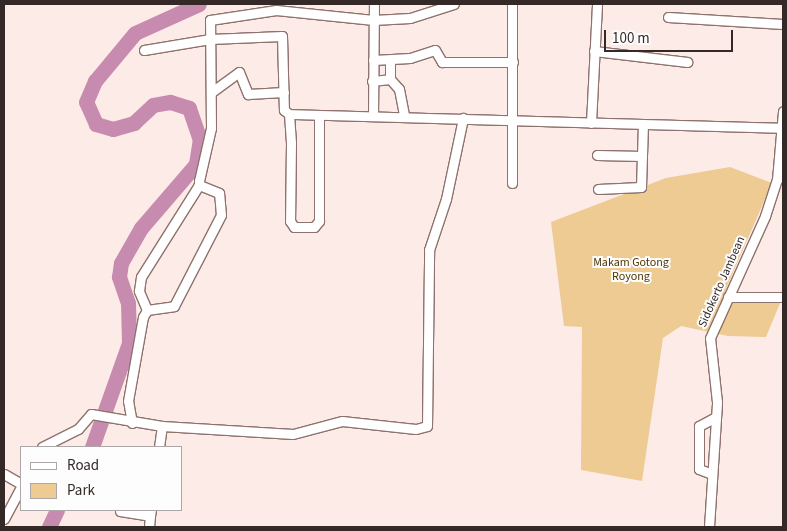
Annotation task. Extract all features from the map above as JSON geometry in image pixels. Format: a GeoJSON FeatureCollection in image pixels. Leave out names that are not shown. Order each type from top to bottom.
{"type":"FeatureCollection","features":[{"type":"Feature","properties":{"kind":"street"},"geometry":{"type":"LineString","coordinates":[[373,116],[374,4]]}},
{"type":"Feature","properties":{"kind":"street"},"geometry":{"type":"LineString","coordinates":[[132,423],[128,401],[130,378],[147,310],[139,291],[142,276],[199,185],[209,146],[212,91],[210,39],[207,23],[216,16],[294,11],[373,20],[410,18],[454,4]]}},
{"type":"Feature","properties":{"kind":"street"},"geometry":{"type":"LineString","coordinates":[[512,4],[514,121],[512,183]]}},
{"type":"Feature","properties":{"kind":"street"},"geometry":{"type":"LineString","coordinates":[[591,122],[597,4]]}},
{"type":"Feature","properties":{"kind":"street"},"geometry":{"type":"LineString","coordinates":[[668,17],[783,24]]}},
{"type":"Feature","properties":{"kind":"street"},"geometry":{"type":"LineString","coordinates":[[144,50],[210,39],[282,36],[284,110],[289,114],[404,115],[514,121],[782,128]]}},
{"type":"Feature","properties":{"kind":"street"},"geometry":{"type":"LineString","coordinates":[[373,60],[390,60],[435,50],[442,62],[513,62]]}},
{"type":"Feature","properties":{"kind":"street"},"geometry":{"type":"LineString","coordinates":[[594,51],[687,62]]}},
{"type":"Feature","properties":{"kind":"street"},"geometry":{"type":"LineString","coordinates":[[390,60],[390,79],[399,89],[404,115]]}},
{"type":"Feature","properties":{"kind":"street"},"geometry":{"type":"LineString","coordinates":[[212,91],[239,72],[248,94],[284,92]]}},
{"type":"Feature","properties":{"kind":"street"},"geometry":{"type":"LineString","coordinates":[[372,81],[390,79]]}},
{"type":"Feature","properties":{"kind":"street","name":"Sidokerto Jambean"},"geometry":{"type":"LineString","coordinates":[[710,527],[716,417],[710,338],[766,216],[777,180],[783,111]]}},
{"type":"Feature","properties":{"kind":"street"},"geometry":{"type":"LineString","coordinates":[[289,114],[290,221],[294,227],[314,226],[319,221],[320,115]]}},
{"type":"Feature","properties":{"kind":"street"},"geometry":{"type":"LineString","coordinates":[[44,446],[78,429],[84,418],[100,414],[132,423],[293,434],[342,421],[416,429],[427,426],[429,250],[451,181],[462,118]]}},
{"type":"Feature","properties":{"kind":"street"},"geometry":{"type":"LineString","coordinates":[[598,189],[640,189],[642,124]]}},
{"type":"Feature","properties":{"kind":"street"},"geometry":{"type":"LineString","coordinates":[[597,155],[642,156]]}},
{"type":"Feature","properties":{"kind":"street"},"geometry":{"type":"LineString","coordinates":[[147,310],[174,306],[221,214],[219,193],[199,185]]}},
{"type":"Feature","properties":{"kind":"street"},"geometry":{"type":"LineString","coordinates":[[728,297],[783,297]]}},
{"type":"Feature","properties":{"kind":"street"},"geometry":{"type":"LineString","coordinates":[[712,474],[699,469],[698,426],[716,417]]}},
{"type":"Feature","properties":{"kind":"street"},"geometry":{"type":"LineString","coordinates":[[159,446],[162,426]]}},
{"type":"Feature","properties":{"kind":"street"},"geometry":{"type":"LineString","coordinates":[[4,474],[20,484]]}},
{"type":"Feature","properties":{"kind":"street"},"geometry":{"type":"LineString","coordinates":[[4,519],[20,487]]}},
{"type":"Feature","properties":{"kind":"street"},"geometry":{"type":"LineString","coordinates":[[120,511],[151,513],[149,527]]}},
{"type":"Feature","properties":{"kind":"green space","name":"Makam Gotong Royong"},"geometry":{"type":"Polygon","coordinates":[[[730,167],[772,183],[725,291],[783,296],[766,337],[728,336],[681,326],[663,338],[642,481],[581,470],[582,327],[564,326],[551,222],[666,178],[730,167]]]}},
{"type":"Feature","properties":{"kind":"waterway"},"geometry":{"type":"LineString","coordinates":[[92,446],[129,343],[128,303],[119,277],[121,263],[141,228],[196,164],[200,140],[189,108],[170,102],[153,105],[134,123],[113,129],[96,124],[86,102],[95,81],[135,33],[199,4]]}},
{"type":"Feature","properties":{"kind":"waterway"},"geometry":{"type":"LineString","coordinates":[[49,527],[57,511]]}}]}
